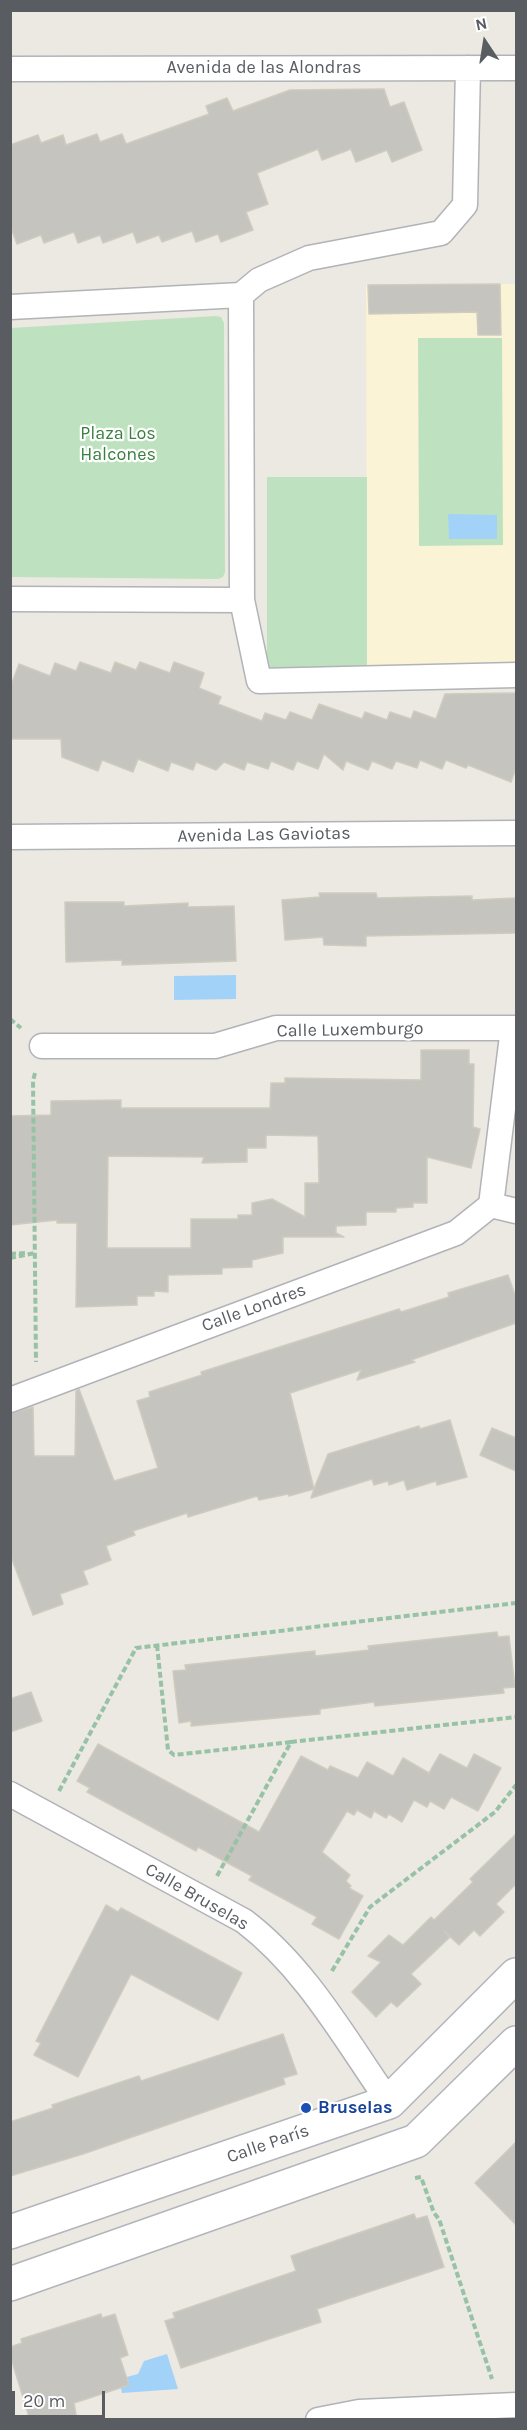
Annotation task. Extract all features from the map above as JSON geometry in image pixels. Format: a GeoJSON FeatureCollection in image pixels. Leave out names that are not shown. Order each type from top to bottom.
{"type":"FeatureCollection","features":[{"type":"Feature","properties":{"kind":"main road","name":"Calle París"},"geometry":{"type":"LineString","coordinates":[[10,2232],[389,2102],[516,1975]]}},
{"type":"Feature","properties":{"kind":"main road"},"geometry":{"type":"LineString","coordinates":[[10,2284],[416,2141],[516,2043]]}},
{"type":"Feature","properties":{"kind":"main road"},"geometry":{"type":"LineString","coordinates":[[389,2102],[416,2141]]}},
{"type":"Feature","properties":{"kind":"street"},"geometry":{"type":"LineString","coordinates":[[10,307],[241,295],[259,280],[309,258],[441,233],[465,206],[468,68]]}},
{"type":"Feature","properties":{"kind":"street","name":"Avenida de las Alondras"},"geometry":{"type":"LineString","coordinates":[[10,69],[516,68]]}},
{"type":"Feature","properties":{"kind":"street"},"geometry":{"type":"LineString","coordinates":[[241,295],[242,600],[259,681],[516,675]]}},
{"type":"Feature","properties":{"kind":"street"},"geometry":{"type":"LineString","coordinates":[[10,599],[242,600]]}},
{"type":"Feature","properties":{"kind":"street","name":"Avenida Las Gaviotas"},"geometry":{"type":"LineString","coordinates":[[10,837],[516,833]]}},
{"type":"Feature","properties":{"kind":"street","name":"Calle Luxemburgo"},"geometry":{"type":"LineString","coordinates":[[42,1046],[215,1046],[276,1028],[514,1028]]}},
{"type":"Feature","properties":{"kind":"street"},"geometry":{"type":"LineString","coordinates":[[514,1028],[491,1204],[516,1211]]}},
{"type":"Feature","properties":{"kind":"street","name":"Calle Londres"},"geometry":{"type":"LineString","coordinates":[[10,1400],[456,1233],[491,1204]]}},
{"type":"Feature","properties":{"kind":"street","name":"Calle Bruselas"},"geometry":{"type":"LineString","coordinates":[[10,1794],[244,1922],[264,1936],[299,1973],[389,2102]]}},
{"type":"Feature","properties":{"kind":"street"},"geometry":{"type":"LineString","coordinates":[[318,2420],[359,2412],[516,2405]]}},
{"type":"Feature","properties":{"kind":"path"},"geometry":{"type":"LineString","coordinates":[[36,1390],[33,1081],[42,1046]]}},
{"type":"Feature","properties":{"kind":"path"},"geometry":{"type":"LineString","coordinates":[[10,1254],[35,1253]]}},
{"type":"Feature","properties":{"kind":"path"},"geometry":{"type":"LineString","coordinates":[[10,1258],[35,1253]]}},
{"type":"Feature","properties":{"kind":"path"},"geometry":{"type":"LineString","coordinates":[[57,1794],[136,1648],[516,1603]]}},
{"type":"Feature","properties":{"kind":"path"},"geometry":{"type":"LineString","coordinates":[[157,1645],[168,1750],[174,1755],[516,1717]]}},
{"type":"Feature","properties":{"kind":"path"},"geometry":{"type":"LineString","coordinates":[[215,1880],[291,1742]]}},
{"type":"Feature","properties":{"kind":"path"},"geometry":{"type":"LineString","coordinates":[[327,1979],[370,1907],[495,1812],[516,1785]]}},
{"type":"Feature","properties":{"kind":"path"},"geometry":{"type":"LineString","coordinates":[[411,2178],[421,2177],[434,2213],[440,2218],[495,2387]]}},
{"type":"Feature","properties":{"kind":"shaded area"},"geometry":{"type":"Polygon","coordinates":[[[516,284],[516,665],[367,668],[366,285],[516,284]]]}},
{"type":"Feature","properties":{"kind":"green space","name":"Plaza Los Halcones"},"geometry":{"type":"Polygon","coordinates":[[[221,317],[224,323],[225,572],[223,577],[218,579],[11,577],[11,328],[221,317]]]}},
{"type":"Feature","properties":{"kind":"green space"},"geometry":{"type":"Polygon","coordinates":[[[418,338],[502,338],[503,545],[419,546],[418,338]]]}},
{"type":"Feature","properties":{"kind":"green space"},"geometry":{"type":"Polygon","coordinates":[[[267,477],[367,477],[367,668],[267,669],[267,477]]]}},
{"type":"Feature","properties":{"kind":"water"},"geometry":{"type":"Polygon","coordinates":[[[448,514],[497,515],[497,539],[449,539],[448,514]]]}},
{"type":"Feature","properties":{"kind":"water"},"geometry":{"type":"Polygon","coordinates":[[[236,975],[236,999],[174,1000],[174,976],[236,975]]]}},
{"type":"Feature","properties":{"kind":"water"},"geometry":{"type":"Polygon","coordinates":[[[167,2354],[178,2389],[122,2393],[119,2379],[138,2374],[144,2361],[167,2354]]]}},
{"type":"Feature","properties":{"kind":"building"},"geometry":{"type":"Polygon","coordinates":[[[384,89],[390,107],[404,102],[422,150],[392,162],[387,150],[356,162],[351,149],[322,160],[318,149],[257,173],[268,204],[246,212],[253,230],[221,242],[218,234],[196,242],[192,231],[162,242],[159,235],[137,243],[133,232],[103,243],[100,235],[78,243],[74,232],[44,243],[41,235],[17,244],[10,225],[10,145],[38,135],[41,143],[63,135],[66,145],[97,134],[100,142],[122,134],[126,144],[209,114],[206,106],[227,98],[233,111],[290,90],[384,89]]]}},
{"type":"Feature","properties":{"kind":"building"},"geometry":{"type":"Polygon","coordinates":[[[500,284],[501,335],[478,335],[477,312],[369,314],[368,285],[500,284]]]}},
{"type":"Feature","properties":{"kind":"building"},"geometry":{"type":"Polygon","coordinates":[[[80,662],[111,673],[115,662],[136,670],[140,662],[170,673],[174,662],[204,673],[199,688],[221,697],[218,704],[262,721],[265,713],[286,720],[290,712],[312,720],[319,704],[362,719],[365,712],[387,720],[390,712],[411,719],[414,711],[436,719],[445,694],[516,693],[516,768],[511,782],[468,765],[466,768],[446,760],[442,769],[420,760],[417,768],[396,761],[392,769],[372,761],[368,770],[346,761],[343,770],[324,754],[318,769],[297,761],[293,770],[271,761],[268,769],[247,762],[244,770],[224,762],[216,770],[196,762],[193,770],[171,762],[168,771],[138,759],[133,772],[102,760],[98,771],[62,757],[61,739],[10,739],[10,688],[19,664],[50,676],[55,663],[76,671],[80,662]]]}},
{"type":"Feature","properties":{"kind":"building"},"geometry":{"type":"Polygon","coordinates":[[[319,893],[376,893],[377,898],[472,896],[472,900],[516,898],[516,933],[366,936],[366,946],[324,945],[323,937],[285,940],[282,900],[320,897],[319,893]]]}},
{"type":"Feature","properties":{"kind":"building"},"geometry":{"type":"Polygon","coordinates":[[[65,902],[124,902],[124,906],[188,903],[188,907],[234,906],[236,961],[122,965],[122,960],[66,962],[65,902]]]}},
{"type":"Feature","properties":{"kind":"building"},"geometry":{"type":"Polygon","coordinates":[[[421,1050],[469,1050],[469,1064],[474,1064],[473,1127],[480,1129],[471,1168],[427,1157],[427,1203],[413,1203],[413,1207],[396,1208],[396,1212],[366,1212],[366,1225],[336,1226],[336,1233],[344,1237],[283,1237],[283,1253],[252,1260],[252,1267],[222,1268],[222,1274],[168,1275],[168,1292],[154,1291],[154,1296],[137,1296],[137,1305],[76,1307],[77,1223],[57,1223],[57,1220],[10,1225],[10,1116],[51,1115],[51,1101],[121,1100],[121,1108],[270,1108],[271,1083],[285,1083],[285,1078],[421,1080],[421,1050]],[[266,1135],[266,1148],[247,1148],[247,1162],[202,1163],[204,1157],[108,1156],[107,1248],[191,1248],[191,1219],[238,1219],[238,1215],[252,1215],[252,1203],[272,1199],[305,1217],[305,1183],[319,1183],[318,1136],[266,1135]]]}},
{"type":"Feature","properties":{"kind":"building"},"geometry":{"type":"Polygon","coordinates":[[[508,1275],[516,1298],[516,1323],[411,1360],[415,1362],[357,1380],[361,1370],[290,1393],[314,1489],[289,1496],[288,1494],[259,1500],[257,1496],[188,1517],[187,1513],[133,1531],[135,1535],[106,1546],[111,1560],[83,1571],[88,1584],[60,1594],[63,1604],[33,1615],[10,1554],[10,1414],[33,1407],[34,1456],[75,1456],[76,1391],[79,1389],[114,1481],[158,1468],[137,1401],[150,1397],[149,1392],[202,1375],[201,1372],[399,1309],[401,1312],[449,1297],[448,1293],[508,1275]]]}},
{"type":"Feature","properties":{"kind":"building"},"geometry":{"type":"Polygon","coordinates":[[[450,1420],[467,1477],[437,1485],[436,1481],[407,1490],[404,1480],[389,1485],[388,1481],[374,1485],[372,1479],[311,1498],[328,1454],[419,1426],[420,1429],[450,1420]]]}},
{"type":"Feature","properties":{"kind":"building"},"geometry":{"type":"Polygon","coordinates":[[[492,1428],[516,1438],[516,1471],[480,1455],[492,1428]]]}},
{"type":"Feature","properties":{"kind":"building"},"geometry":{"type":"Polygon","coordinates":[[[497,1632],[498,1637],[509,1636],[515,1687],[503,1688],[504,1693],[375,1706],[374,1702],[320,1709],[320,1714],[191,1726],[191,1721],[179,1723],[173,1671],[186,1670],[185,1665],[315,1651],[315,1656],[369,1650],[368,1646],[497,1632]]]}},
{"type":"Feature","properties":{"kind":"building"},"geometry":{"type":"Polygon","coordinates":[[[31,1692],[42,1721],[10,1732],[10,1699],[31,1692]]]}},
{"type":"Feature","properties":{"kind":"building"},"geometry":{"type":"Polygon","coordinates":[[[98,1744],[259,1832],[301,1756],[328,1770],[330,1766],[358,1778],[367,1762],[393,1776],[403,1758],[429,1773],[440,1754],[467,1768],[474,1754],[501,1768],[478,1811],[451,1797],[444,1809],[430,1801],[427,1807],[414,1800],[402,1822],[389,1814],[386,1818],[374,1811],[371,1818],[357,1810],[354,1815],[347,1811],[322,1852],[350,1875],[346,1881],[351,1886],[349,1888],[363,1896],[339,1939],[312,1924],[317,1917],[249,1880],[252,1876],[198,1847],[196,1851],[87,1792],[90,1788],[77,1781],[98,1744]]]}},
{"type":"Feature","properties":{"kind":"building"},"geometry":{"type":"Polygon","coordinates":[[[516,1834],[516,1884],[496,1904],[504,1912],[480,1936],[474,1930],[459,1945],[444,1931],[450,1937],[411,1974],[421,1984],[397,2007],[391,2002],[376,2017],[352,1992],[381,1962],[368,1956],[389,1935],[403,1945],[431,1917],[434,1920],[473,1882],[470,1879],[516,1834]]]}},
{"type":"Feature","properties":{"kind":"building"},"geometry":{"type":"Polygon","coordinates":[[[106,1905],[118,1912],[121,1908],[242,1973],[218,2020],[131,1974],[78,2077],[34,2055],[41,2043],[36,2041],[106,1905]]]}},
{"type":"Feature","properties":{"kind":"building"},"geometry":{"type":"Polygon","coordinates":[[[283,2034],[297,2074],[283,2078],[285,2084],[83,2154],[10,2176],[10,2122],[53,2108],[52,2105],[139,2076],[141,2081],[283,2034]]]}},
{"type":"Feature","properties":{"kind":"building"},"geometry":{"type":"Polygon","coordinates":[[[516,2142],[516,2225],[475,2183],[516,2142]]]}},
{"type":"Feature","properties":{"kind":"building"},"geometry":{"type":"Polygon","coordinates":[[[414,2214],[416,2219],[427,2216],[444,2267],[317,2309],[321,2322],[181,2368],[165,2321],[175,2318],[173,2313],[296,2271],[291,2256],[414,2214]]]}},
{"type":"Feature","properties":{"kind":"building"},"geometry":{"type":"Polygon","coordinates":[[[101,2314],[102,2318],[115,2314],[128,2355],[120,2358],[129,2385],[74,2403],[77,2420],[30,2420],[10,2355],[10,2347],[22,2343],[21,2339],[101,2314]]]}},
{"type":"Feature","properties":{"kind":"place","name":"Bruselas"},"geometry":{"type":"Point","coordinates":[306,2108]}}]}
